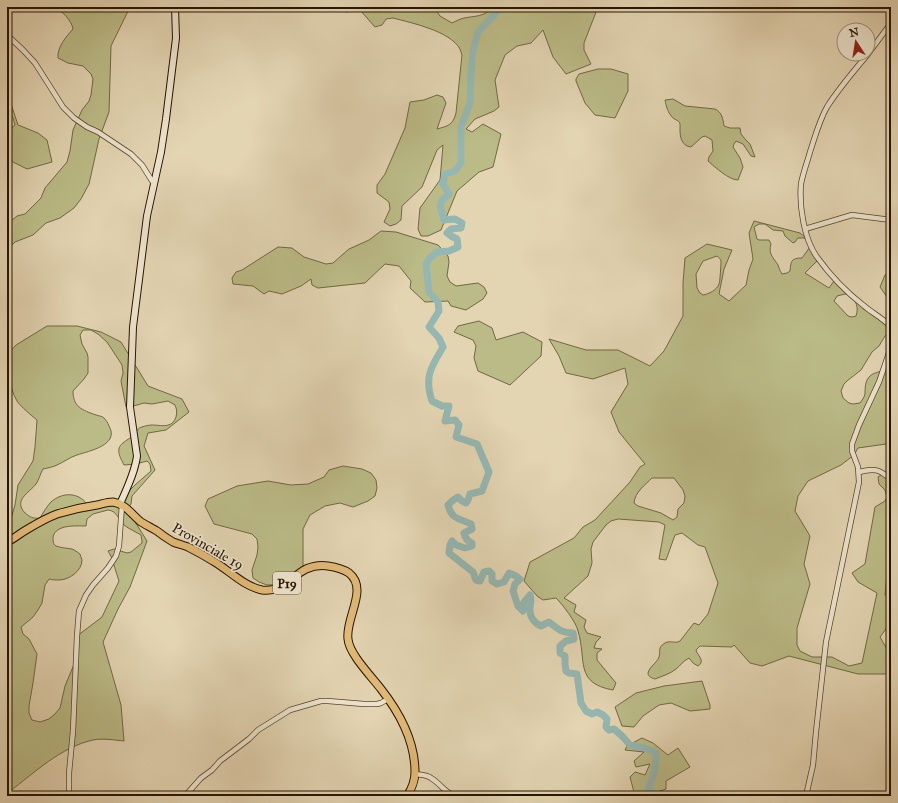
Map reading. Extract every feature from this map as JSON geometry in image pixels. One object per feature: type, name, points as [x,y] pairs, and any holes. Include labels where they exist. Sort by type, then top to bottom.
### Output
[{"type":"main road","points":[[7,542],[57,514],[111,502],[121,505]]},
{"type":"main road","name":"Provinciale 19","points":[[121,505],[140,521],[174,542],[213,561],[254,588],[268,590],[278,588],[314,566],[333,567],[349,573],[353,577],[356,583],[357,595],[348,629],[348,640],[361,664],[388,698],[405,728],[414,756],[416,774],[407,796]]},
{"type":"street","points":[[69,796],[69,773],[73,731],[79,611],[86,595],[113,562],[116,556],[119,546],[121,505],[137,456],[130,407],[133,327],[147,216],[162,146],[170,86],[176,38],[175,7]]},
{"type":"street","points":[[876,43],[891,22]]},
{"type":"street","points":[[7,35],[35,63],[63,107],[87,127],[98,132],[131,154],[142,165],[154,184]]},
{"type":"street","points":[[862,62],[835,95],[827,108],[816,134],[806,166],[801,184],[801,198],[805,229],[808,242],[812,250],[843,288],[864,306],[889,323],[891,327]]},
{"type":"street","points":[[805,229],[852,215],[891,220]]},
{"type":"street","points":[[806,796],[813,765],[826,642],[858,482],[859,472],[852,451],[852,444],[879,382],[891,347]]},
{"type":"street","points":[[859,472],[870,469],[878,470],[891,480]]},
{"type":"street","points":[[185,796],[195,784],[212,770],[220,761],[249,739],[258,730],[290,710],[320,701],[381,704],[388,698]]},
{"type":"street","points":[[416,774],[433,779],[445,791],[455,796]]},
{"type":"green space","points":[[55,7],[130,7],[111,46],[109,112],[99,139],[89,184],[74,208],[60,218],[46,223],[33,235],[7,247],[7,224],[17,216],[25,214],[41,198],[45,188],[67,162],[73,130],[91,95],[93,79],[91,74],[83,66],[68,63],[58,58],[60,46],[73,29],[66,16]]},
{"type":"green space","points":[[344,7],[434,7],[440,16],[452,23],[460,19],[486,13],[491,7],[598,7],[584,43],[584,50],[591,64],[566,74],[553,57],[543,30],[531,43],[517,46],[505,55],[495,80],[499,107],[494,111],[475,119],[466,129],[472,132],[483,124],[501,134],[493,167],[479,172],[457,191],[441,230],[428,236],[421,236],[418,229],[420,208],[440,180],[443,145],[437,150],[422,187],[402,206],[401,220],[396,224],[390,226],[384,222],[390,209],[389,202],[377,193],[377,185],[385,174],[405,128],[410,102],[424,100],[437,95],[443,97],[446,103],[437,129],[452,123],[456,113],[462,55],[461,50],[448,37],[430,29],[393,18],[386,19],[382,25],[375,27],[360,10],[346,12]]},
{"type":"green space","points":[[598,69],[611,69],[628,74],[628,91],[615,118],[595,115],[585,103],[576,81],[579,74]]},
{"type":"green space","points":[[7,97],[9,98],[18,125],[38,133],[47,140],[52,162],[27,169],[7,159],[7,132],[15,125],[7,106]]},
{"type":"green space","points":[[673,99],[685,106],[715,109],[721,114],[724,126],[730,128],[740,128],[741,134],[750,144],[755,157],[751,156],[743,144],[736,141],[733,147],[740,158],[743,167],[738,180],[726,176],[708,161],[713,151],[712,140],[705,136],[691,147],[685,145],[680,136],[680,124],[671,116],[666,105],[665,100]]},
{"type":"green space","points":[[754,221],[800,233],[812,243],[817,261],[805,273],[829,288],[834,281],[887,324],[891,330],[891,335],[885,336],[879,346],[872,352],[861,370],[844,384],[841,391],[843,398],[849,403],[860,403],[865,395],[868,378],[888,367],[891,358],[891,445],[886,444],[858,448],[854,455],[841,465],[808,481],[798,496],[795,511],[810,536],[804,564],[810,584],[797,628],[797,645],[800,651],[812,657],[832,657],[849,666],[862,663],[877,593],[858,582],[852,573],[865,564],[875,507],[885,501],[887,497],[885,490],[879,484],[878,477],[889,469],[891,470],[891,534],[889,536],[885,595],[891,597],[891,622],[880,637],[891,656],[891,674],[858,674],[789,656],[762,666],[750,663],[734,645],[732,647],[700,646],[696,650],[701,660],[698,666],[689,658],[669,674],[655,679],[650,677],[648,673],[660,655],[661,646],[667,642],[680,641],[694,623],[699,625],[708,614],[718,583],[705,547],[698,545],[682,533],[675,535],[666,560],[659,559],[665,525],[659,522],[618,519],[611,521],[606,525],[593,542],[591,549],[592,563],[588,576],[564,598],[576,605],[574,612],[586,620],[584,627],[587,633],[601,637],[596,642],[594,648],[602,649],[597,653],[597,660],[616,683],[613,690],[601,687],[592,682],[587,676],[584,669],[578,631],[569,614],[556,598],[543,600],[537,596],[524,581],[530,562],[574,538],[583,527],[595,520],[630,482],[640,467],[645,464],[619,432],[611,412],[628,384],[625,368],[593,379],[566,373],[559,356],[549,339],[586,350],[618,350],[650,366],[664,351],[683,316],[685,258],[707,244],[732,250],[724,269],[719,294],[729,301],[746,285],[753,259],[749,233]],"holes":[[[759,224],[765,224],[773,230],[783,231],[785,236],[793,243],[798,238],[804,238],[809,241],[810,247],[802,258],[794,259],[792,261],[790,271],[782,274],[771,253],[771,244],[769,240],[757,239],[754,227]],[[717,256],[721,261],[720,280],[718,286],[708,294],[703,295],[697,288],[696,274],[703,261]],[[845,294],[851,295],[856,305],[856,316],[848,316],[834,301],[837,296]],[[652,478],[674,478],[683,490],[685,496],[684,503],[678,509],[677,517],[673,520],[661,513],[638,506],[634,503],[636,495]]]},
{"type":"green space","points":[[381,231],[396,232],[438,245],[448,256],[449,262],[447,276],[450,282],[456,286],[478,283],[484,287],[487,293],[483,299],[466,310],[451,306],[448,301],[425,302],[410,288],[411,281],[399,266],[385,264],[365,283],[318,288],[312,285],[311,279],[301,286],[282,294],[269,291],[264,294],[253,286],[233,284],[232,278],[236,272],[242,270],[278,247],[292,248],[304,257],[326,264],[333,263],[349,249],[369,240]]},
{"type":"green space","points":[[888,272],[891,272],[891,294],[887,297],[880,287],[885,275]]},
{"type":"green space","points":[[479,321],[492,328],[496,340],[523,332],[542,342],[541,356],[510,385],[478,371],[474,358],[476,346],[473,340],[454,332],[458,326]]},
{"type":"green space","points":[[47,326],[77,326],[101,332],[121,342],[148,386],[182,399],[189,412],[166,430],[148,433],[144,446],[155,470],[132,496],[131,504],[127,509],[147,541],[130,587],[103,642],[121,705],[124,741],[96,739],[70,748],[38,769],[9,792],[10,796],[7,796],[7,532],[15,505],[18,485],[33,461],[37,420],[17,401],[10,384],[7,355],[16,345]],"holes":[[[83,330],[91,330],[107,342],[122,365],[123,373],[121,381],[126,407],[144,403],[152,404],[168,401],[175,405],[177,411],[176,417],[169,425],[151,425],[138,429],[134,435],[121,445],[119,448],[119,453],[124,465],[147,461],[150,464],[151,471],[122,498],[101,505],[87,504],[75,495],[60,496],[51,502],[40,518],[33,518],[25,513],[22,508],[21,500],[36,484],[43,469],[60,464],[74,456],[102,446],[110,438],[111,433],[105,419],[79,407],[73,396],[73,391],[88,373],[88,357],[80,335]],[[108,510],[113,512],[124,525],[141,535],[142,543],[131,552],[127,553],[114,549],[108,551],[112,558],[119,581],[102,617],[77,636],[75,662],[65,686],[60,708],[49,719],[40,722],[32,720],[29,713],[29,706],[37,654],[29,639],[23,634],[21,627],[33,617],[38,610],[42,603],[45,585],[49,579],[63,580],[71,577],[80,568],[82,560],[80,554],[74,550],[56,546],[53,541],[53,537],[55,533],[62,528],[86,526],[87,519],[93,514]]]},
{"type":"green space","points":[[343,466],[362,469],[371,473],[376,480],[377,488],[375,496],[368,501],[353,507],[340,503],[325,506],[310,515],[303,529],[303,567],[294,578],[286,584],[267,585],[253,578],[252,570],[258,547],[257,539],[252,534],[214,524],[205,506],[208,499],[237,486],[268,481],[291,485],[308,484],[324,477],[329,470]]},
{"type":"green space","points":[[702,681],[710,709],[690,711],[671,703],[659,705],[643,716],[634,727],[622,726],[615,707],[636,693],[664,686]]},
{"type":"green space","points":[[642,738],[653,743],[668,755],[678,748],[690,767],[666,781],[666,789],[657,792],[657,796],[635,796],[630,777],[635,772],[645,775],[650,764],[636,767],[634,761],[644,752],[625,750],[627,746]]},
{"type":"waterway","points":[[497,7],[495,14],[478,32],[473,51],[470,103],[461,127],[461,163],[455,171],[445,174],[443,184],[449,194],[443,199],[440,205],[444,220],[455,219],[462,223],[461,228],[451,229],[447,233],[457,239],[458,247],[449,251],[437,252],[426,264],[429,292],[438,302],[439,311],[429,327],[439,338],[443,347],[430,372],[429,385],[432,401],[442,406],[449,406],[445,421],[455,420],[459,425],[456,437],[477,444],[489,472],[482,491],[470,494],[466,503],[458,497],[448,505],[454,516],[471,524],[472,529],[464,533],[466,539],[472,543],[472,546],[465,548],[456,545],[452,541],[449,553],[473,572],[476,580],[480,581],[484,572],[489,571],[492,574],[492,581],[497,584],[504,582],[509,573],[516,576],[520,579],[515,584],[513,591],[518,606],[523,611],[524,602],[530,595],[530,614],[536,623],[541,626],[549,622],[557,629],[573,633],[574,639],[566,641],[560,646],[560,653],[565,656],[566,671],[577,674],[581,703],[586,711],[592,714],[597,712],[603,715],[607,719],[606,727],[609,730],[614,729],[630,745],[645,748],[656,753],[656,763],[648,789],[654,796]]}]
